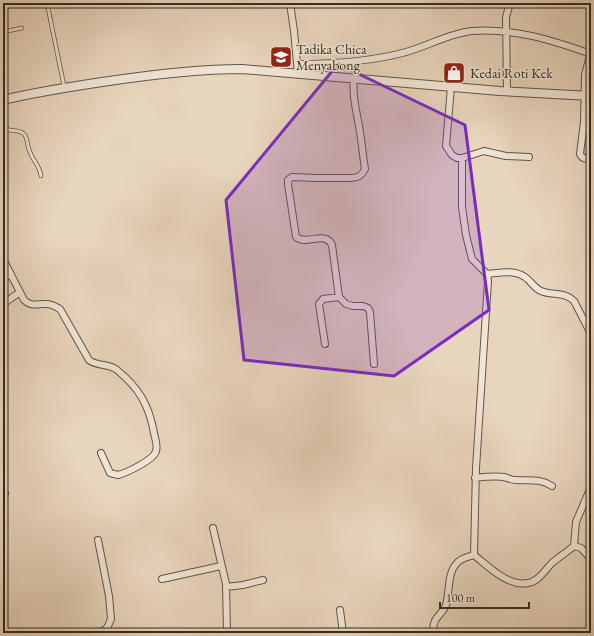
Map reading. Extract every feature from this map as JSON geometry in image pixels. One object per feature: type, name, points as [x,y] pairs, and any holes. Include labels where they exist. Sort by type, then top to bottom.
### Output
[{"type":"street","points":[[290,3],[298,74]]},
{"type":"street","points":[[507,91],[506,18],[510,3]]},
{"type":"street","points":[[297,64],[370,60],[406,52],[461,33],[472,31],[528,34],[591,53],[585,74],[588,96],[580,154],[586,159],[591,159]]},
{"type":"street","points":[[3,99],[150,75],[242,69],[451,87],[588,96]]},
{"type":"street","points":[[354,78],[353,98],[361,137],[365,169],[364,173],[356,178],[292,177],[288,180],[288,184],[296,237],[302,240],[325,238],[329,240],[331,243],[339,297],[346,304],[363,306],[368,308],[370,312],[374,364]]},
{"type":"street","points":[[451,87],[446,146],[452,155],[457,158],[462,158],[484,151],[506,156],[529,157]]},
{"type":"street","points":[[462,158],[462,207],[466,235],[472,259],[487,274],[488,281],[475,478],[474,555]]},
{"type":"street","points":[[3,259],[28,304],[32,306],[47,304],[60,309],[89,360],[117,370],[138,391],[144,402],[152,421],[157,446],[154,455],[145,462],[118,475],[110,473],[101,453]]},
{"type":"street","points":[[487,274],[510,272],[521,275],[525,277],[535,288],[541,291],[560,294],[571,298],[591,334]]},
{"type":"street","points":[[3,279],[11,274]]},
{"type":"street","points":[[3,304],[20,292]]},
{"type":"street","points":[[325,344],[319,304],[324,299],[339,297]]},
{"type":"street","points":[[475,478],[504,477],[516,480],[534,480],[546,482],[552,486]]},
{"type":"street","points":[[474,555],[507,579],[514,582],[529,583],[540,576],[552,563],[574,546],[576,522],[591,488]]},
{"type":"street","points":[[213,528],[226,587],[227,633]]},
{"type":"street","points":[[98,540],[109,596],[111,619],[108,626],[98,633]]},
{"type":"street","points":[[574,546],[581,548],[591,559]]},
{"type":"street","points":[[433,633],[435,618],[445,607],[454,568],[461,559],[474,555]]},
{"type":"street","points":[[162,579],[221,566]]},
{"type":"street","points":[[226,587],[243,586],[263,580]]},
{"type":"street","points":[[340,610],[343,633]]},
{"type":"lane","points":[[47,3],[65,88]]},
{"type":"lane","points":[[3,32],[22,28]]},
{"type":"lane","points":[[3,125],[9,130],[24,133],[27,138],[30,152],[38,166],[41,176]]},
{"type":"highlighted area","points":[[338,64],[465,125],[489,310],[394,376],[244,360],[226,200]]},
{"type":"place","name":"Tadika Chica Menyabong","points":[[281,57]]},
{"type":"place","name":"Kedai Roti Kek","points":[[454,73]]}]
